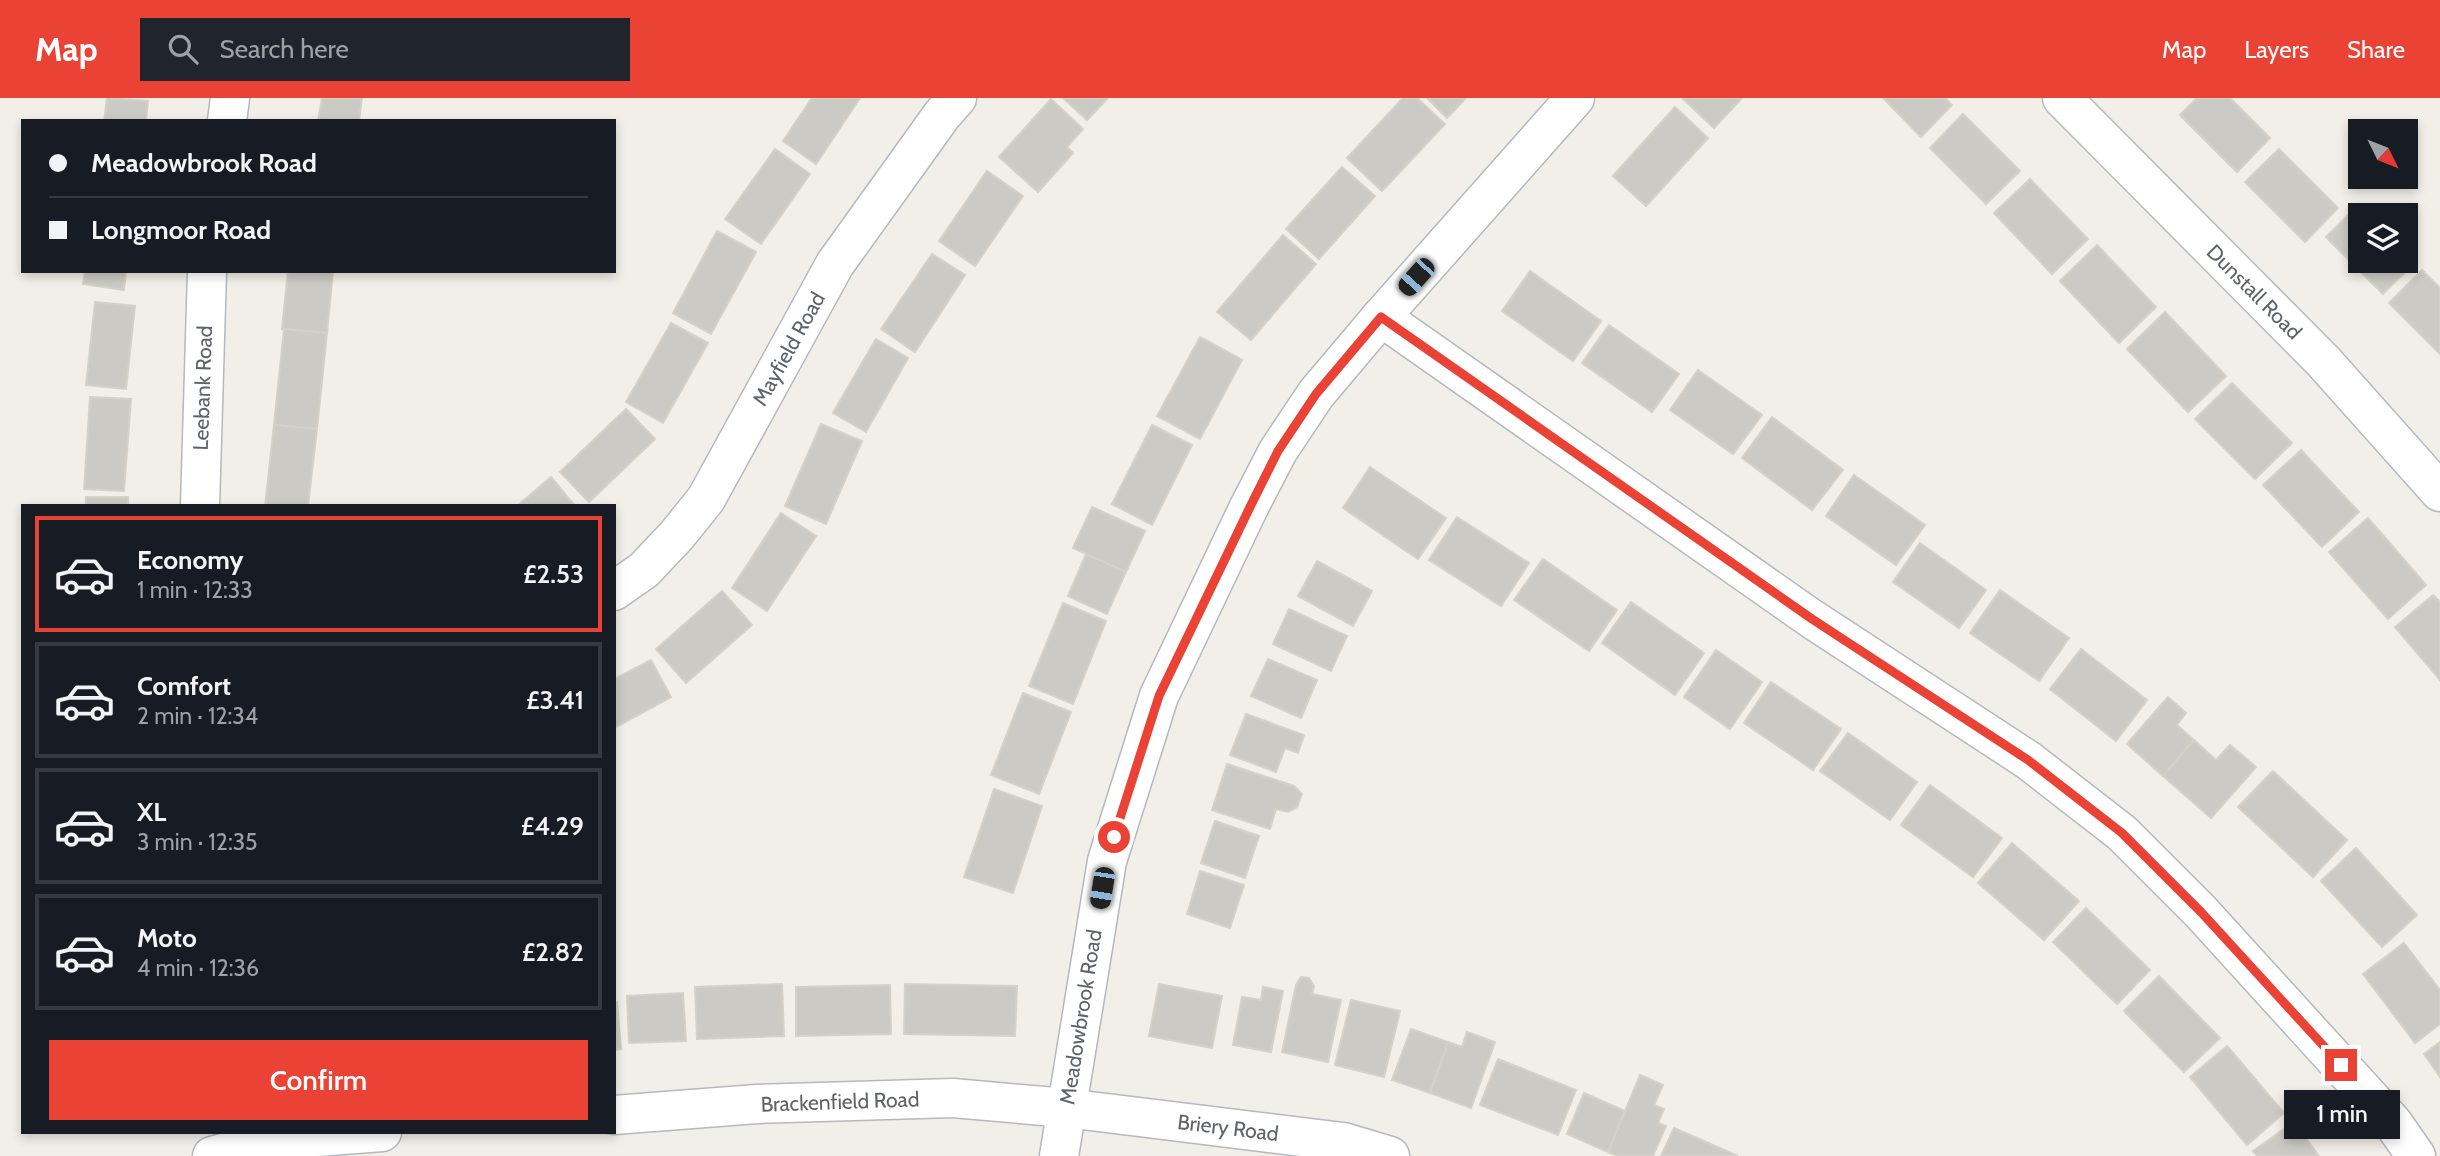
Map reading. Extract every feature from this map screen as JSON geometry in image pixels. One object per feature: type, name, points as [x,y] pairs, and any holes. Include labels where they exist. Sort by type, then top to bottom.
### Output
[{"type":"street","points":[[227,119],[230,98]]},
{"type":"street","name":"Mayfield Road","points":[[616,590],[644,570],[706,499],[835,264],[957,98]]},
{"type":"street","name":"Meadowbrook Road","points":[[1059,1156],[1107,861],[1159,696],[1278,451],[1316,394],[1575,98]]},
{"type":"street","name":"Dunstall Road","points":[[2062,98],[2323,362],[2440,492]]},
{"type":"street","name":"Leebank Road","points":[[200,504],[207,273]]},
{"type":"street","points":[[1381,317],[1812,619],[2028,760],[2122,833],[2201,912],[2393,1123],[2416,1156]]},
{"type":"street","name":"Brackenfield Road","points":[[616,1115],[757,1104],[953,1098],[1066,1108]]},
{"type":"street","name":"Briery Road","points":[[1066,1108],[1343,1142],[1390,1156]]},
{"type":"street","points":[[212,1156],[265,1137],[335,1134]]},
{"type":"building","points":[[107,98],[148,101],[146,119],[104,119]]},
{"type":"building","points":[[322,98],[362,98],[359,119],[318,119]]},
{"type":"building","points":[[812,98],[860,98],[816,164],[783,141]]},
{"type":"building","points":[[1063,98],[1108,98],[1087,120]]},
{"type":"building","points":[[1403,98],[1417,98],[1445,124],[1382,191],[1347,158]]},
{"type":"building","points":[[1427,98],[1466,98],[1447,118]]},
{"type":"building","points":[[1684,98],[1742,98],[1714,128]]},
{"type":"building","points":[[1883,98],[1945,98],[1952,105],[1921,137]]},
{"type":"building","points":[[2197,98],[2230,98],[2270,138],[2237,172],[2180,115]]},
{"type":"building","points":[[1051,99],[1083,129],[1067,147],[1073,153],[1038,192],[999,157]]},
{"type":"building","points":[[1675,107],[1708,138],[1646,206],[1613,176]]},
{"type":"building","points":[[1963,114],[2020,171],[1986,204],[1930,148]]},
{"type":"building","points":[[775,149],[810,174],[761,244],[725,219]]},
{"type":"building","points":[[2279,149],[2338,208],[2305,242],[2245,182]]},
{"type":"building","points":[[1342,167],[1375,196],[1319,259],[1286,229]]},
{"type":"building","points":[[987,171],[1023,196],[975,266],[939,241]]},
{"type":"building","points":[[2030,179],[2088,239],[2052,274],[1994,213]]},
{"type":"building","points":[[2348,215],[2348,259],[2326,237]]},
{"type":"building","points":[[717,231],[756,252],[711,334],[673,313]]},
{"type":"building","points":[[1283,235],[1316,264],[1251,340],[1217,312]]},
{"type":"building","points":[[2097,245],[2156,307],[2119,343],[2060,281]]},
{"type":"building","points":[[932,254],[965,275],[915,352],[881,329]]},
{"type":"building","points":[[2422,270],[2440,288],[2440,354],[2389,303]]},
{"type":"building","points":[[1530,271],[1601,321],[1573,361],[1502,311]]},
{"type":"building","points":[[85,273],[126,273],[124,290],[83,284]]},
{"type":"building","points":[[288,273],[333,273],[327,333],[282,329]]},
{"type":"building","points":[[2362,273],[2404,273],[2383,294]]},
{"type":"building","points":[[95,302],[135,306],[126,389],[86,385]]},
{"type":"building","points":[[2165,312],[2226,376],[2188,412],[2127,349]]},
{"type":"building","points":[[671,323],[708,343],[663,423],[626,402]]},
{"type":"building","points":[[1609,325],[1679,374],[1652,412],[1582,363]]},
{"type":"building","points":[[284,329],[327,333],[317,429],[274,425]]},
{"type":"building","points":[[1200,337],[1242,360],[1200,439],[1157,416]]},
{"type":"building","points":[[876,339],[908,358],[866,432],[833,413]]},
{"type":"building","points":[[1698,370],[1762,415],[1733,454],[1670,410]]},
{"type":"building","points":[[2232,383],[2292,443],[2255,479],[2195,419]]},
{"type":"building","points":[[90,397],[131,399],[124,491],[84,489]]},
{"type":"building","points":[[626,409],[655,439],[589,502],[560,472]]},
{"type":"building","points":[[1772,417],[1843,470],[1812,510],[1742,458]]},
{"type":"building","points":[[821,424],[862,441],[826,524],[785,506]]},
{"type":"building","points":[[274,425],[317,429],[308,504],[265,504]]},
{"type":"building","points":[[1152,425],[1192,445],[1152,525],[1112,504]]},
{"type":"building","points":[[2301,450],[2359,512],[2322,547],[2263,485]]},
{"type":"building","points":[[1370,467],[1446,518],[1418,559],[1343,508]]},
{"type":"building","points":[[1854,475],[1925,525],[1896,565],[1826,516]]},
{"type":"building","points":[[551,477],[573,504],[519,504]]},
{"type":"building","points":[[86,497],[128,497],[128,504],[86,504]]},
{"type":"building","points":[[1092,507],[1145,531],[1126,572],[1073,548]]},
{"type":"building","points":[[781,513],[816,536],[767,611],[732,588]]},
{"type":"building","points":[[1457,517],[1529,563],[1501,606],[1429,560]]},
{"type":"building","points":[[2368,518],[2426,585],[2388,619],[2329,552]]},
{"type":"building","points":[[1920,543],[1986,590],[1959,628],[1893,582]]},
{"type":"building","points":[[1086,554],[1126,572],[1107,614],[1068,596]]},
{"type":"building","points":[[1543,559],[1617,610],[1589,651],[1514,600]]},
{"type":"building","points":[[1317,561],[1372,591],[1353,626],[1298,596]]},
{"type":"building","points":[[2000,590],[2069,638],[2039,681],[1970,633]]},
{"type":"building","points":[[722,591],[752,625],[686,683],[656,649]]},
{"type":"building","points":[[2433,595],[2440,602],[2440,680],[2395,627]]},
{"type":"building","points":[[1631,602],[1704,653],[1675,695],[1602,643]]},
{"type":"building","points":[[1063,603],[1106,621],[1073,704],[1029,686]]},
{"type":"building","points":[[1289,609],[1347,636],[1331,671],[1273,644]]},
{"type":"building","points":[[2081,649],[2147,700],[2116,741],[2050,689]]},
{"type":"building","points":[[1716,650],[1762,682],[1730,729],[1684,697]]},
{"type":"building","points":[[1268,659],[1317,680],[1301,718],[1251,696]]},
{"type":"building","points":[[651,660],[671,697],[616,727],[616,678]]},
{"type":"building","points":[[1771,682],[1841,729],[1813,770],[1744,723]]},
{"type":"building","points":[[1023,693],[1071,712],[1039,794],[991,775]]},
{"type":"building","points":[[2168,697],[2186,713],[2177,725],[2194,740],[2163,776],[2127,744]]},
{"type":"building","points":[[1246,714],[1304,735],[1298,753],[1285,748],[1276,772],[1230,755]]},
{"type":"building","points":[[1848,733],[1917,782],[1890,820],[1820,771]]},
{"type":"building","points":[[2194,740],[2216,760],[2230,745],[2256,767],[2211,818],[2163,776]]},
{"type":"building","points":[[1227,764],[1294,786],[1302,794],[1297,807],[1288,812],[1276,809],[1270,829],[1212,810]]},
{"type":"building","points":[[2273,771],[2347,840],[2313,877],[2238,807]]},
{"type":"building","points":[[1930,785],[2002,838],[1973,877],[1901,825]]},
{"type":"building","points":[[994,789],[1042,806],[1013,893],[964,877]]},
{"type":"building","points":[[1215,821],[1259,836],[1245,878],[1201,863]]},
{"type":"building","points":[[2012,843],[2079,901],[2044,940],[1978,883]]},
{"type":"building","points":[[2356,848],[2417,915],[2382,947],[2321,881]]},
{"type":"building","points":[[1200,871],[1244,885],[1230,928],[1187,914]]},
{"type":"building","points":[[2086,908],[2150,970],[2117,1004],[2053,942]]},
{"type":"building","points":[[2404,943],[2440,990],[2440,1024],[2415,1043],[2363,974]]},
{"type":"building","points":[[2159,976],[2220,1038],[2184,1072],[2124,1011]]},
{"type":"building","points":[[1301,977],[1309,978],[1314,986],[1312,994],[1341,1000],[1328,1062],[1282,1052],[1296,985]]},
{"type":"building","points":[[782,984],[784,1036],[697,1039],[695,987]]},
{"type":"building","points":[[905,984],[1017,986],[1015,1036],[904,1034]]},
{"type":"building","points":[[1159,984],[1222,996],[1212,1048],[1149,1036]]},
{"type":"building","points":[[890,985],[891,1034],[796,1036],[796,987]]},
{"type":"building","points":[[1263,987],[1283,991],[1271,1052],[1233,1045],[1242,997],[1261,1000]]},
{"type":"building","points":[[683,993],[686,1041],[629,1043],[627,996]]},
{"type":"building","points":[[1351,1000],[1400,1011],[1384,1077],[1335,1065]]},
{"type":"building","points":[[616,1002],[621,1049],[616,1050]]},
{"type":"building","points":[[1411,1029],[1448,1042],[1430,1093],[1392,1080]]},
{"type":"building","points":[[1467,1032],[1495,1042],[1471,1108],[1430,1093],[1448,1042],[1462,1047]]},
{"type":"building","points":[[2440,1042],[2440,1077],[2424,1054]]},
{"type":"building","points":[[2227,1046],[2284,1113],[2247,1145],[2190,1077]]},
{"type":"building","points":[[1498,1059],[1576,1090],[1558,1135],[1480,1105]]},
{"type":"building","points":[[1640,1075],[1663,1085],[1654,1105],[1664,1109],[1658,1123],[1666,1126],[1653,1156],[1618,1156],[1608,1152]]},
{"type":"building","points":[[1584,1093],[1625,1111],[1608,1152],[1567,1134]]},
{"type":"building","points":[[2294,1122],[2319,1156],[2257,1156],[2253,1151]]},
{"type":"building","points":[[1674,1128],[1738,1156],[1661,1156]]},
{"type":"route","points":[[1114,837],[1159,696],[1278,451],[1316,394],[1381,317],[1812,619],[2028,760],[2122,833],[2201,912],[2341,1065]]}]
